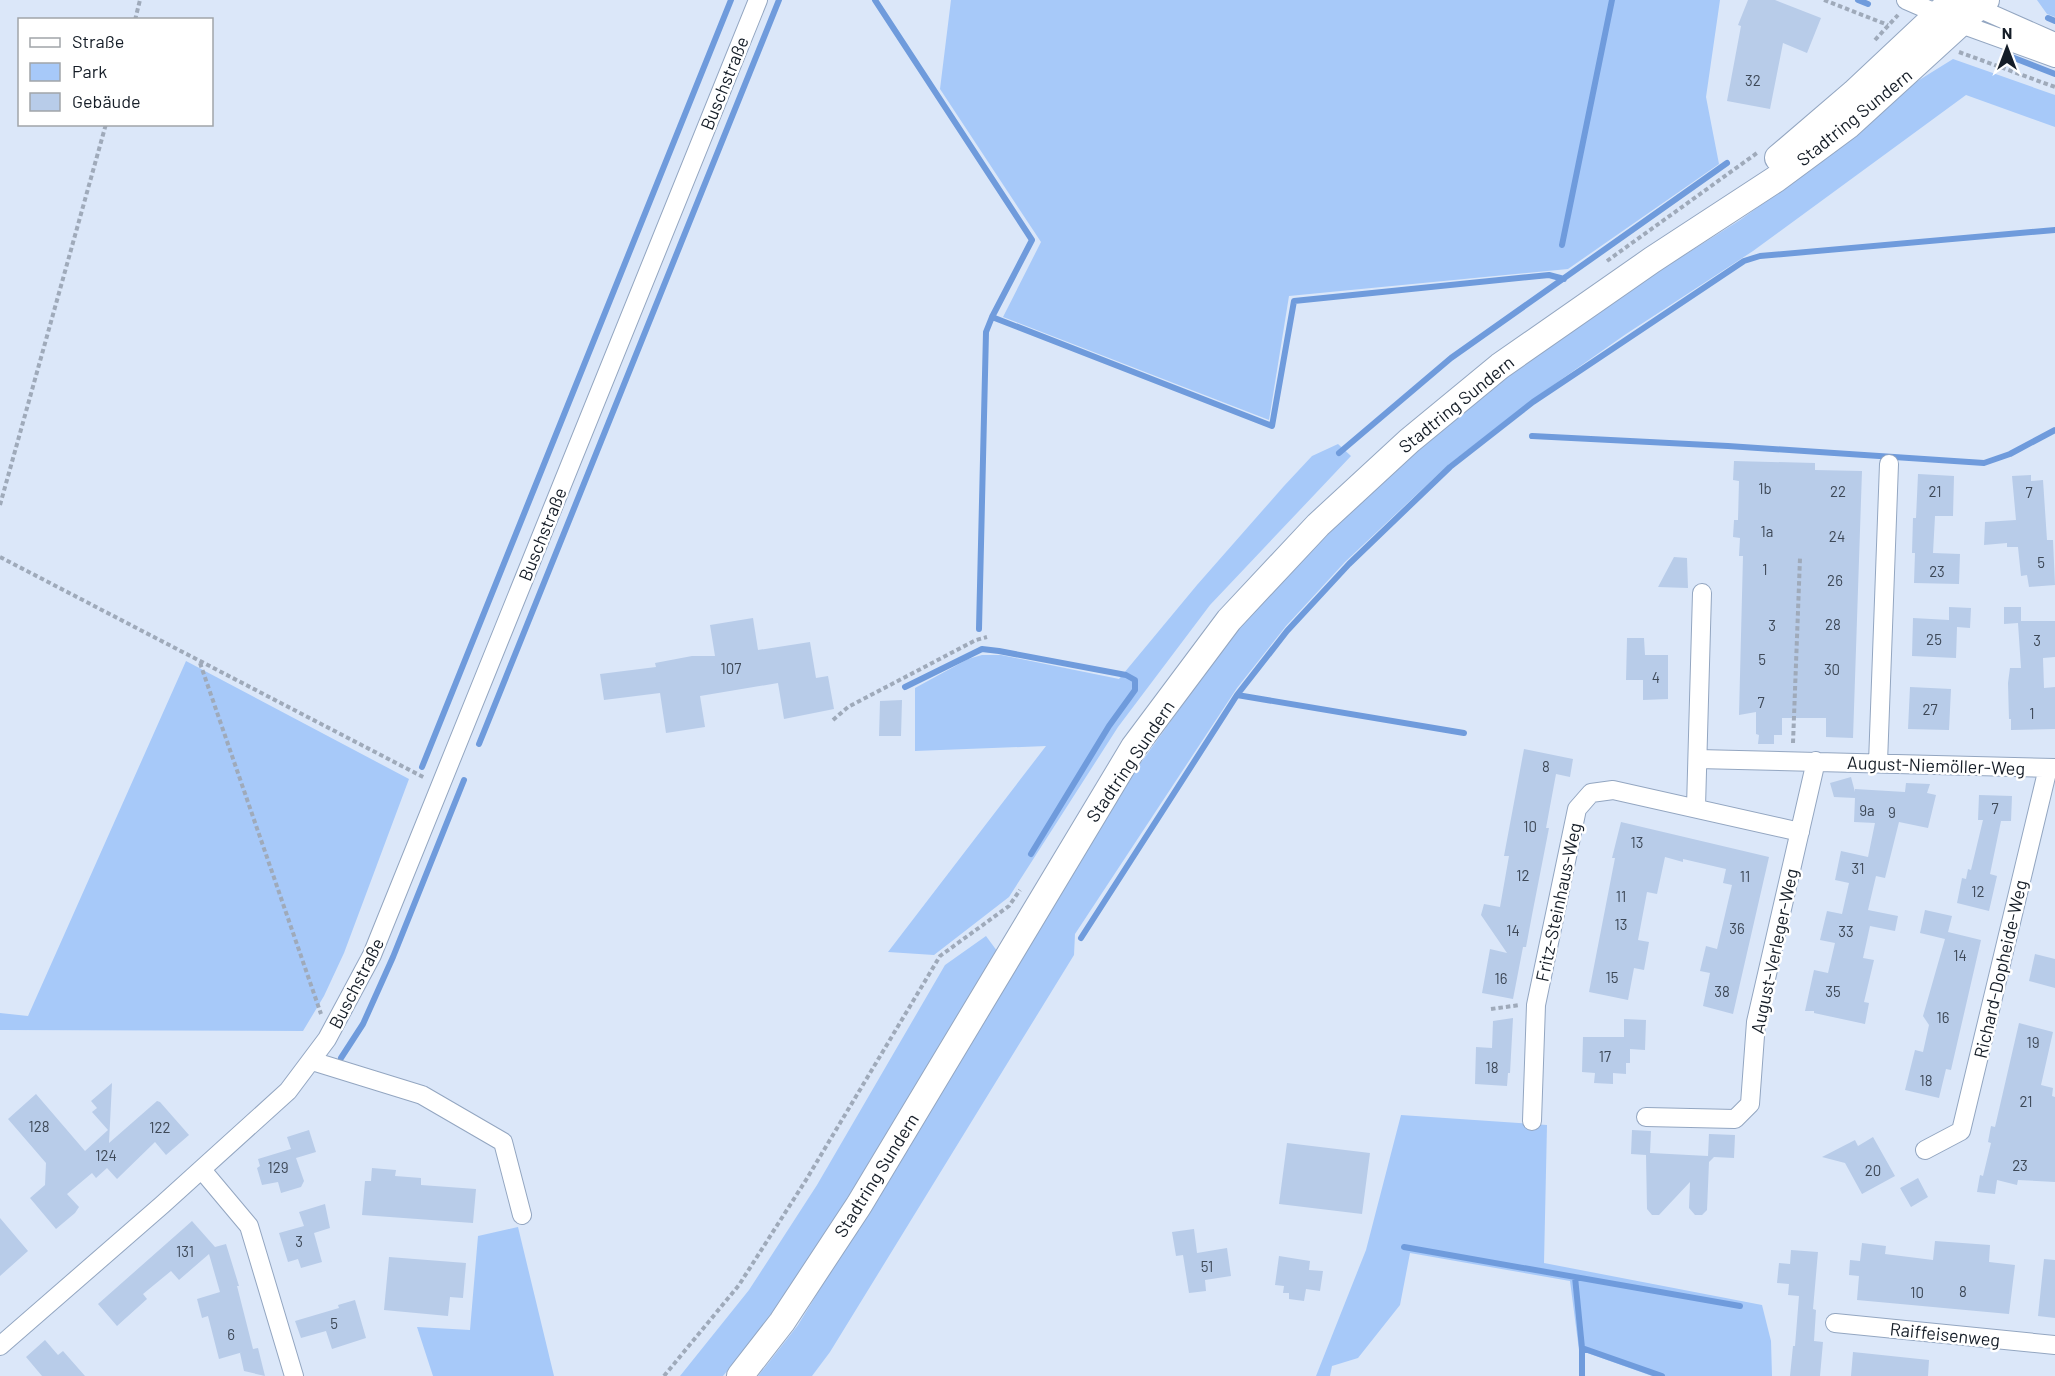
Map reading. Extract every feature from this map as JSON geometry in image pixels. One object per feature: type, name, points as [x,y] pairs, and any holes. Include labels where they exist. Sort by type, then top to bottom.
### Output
[{"type":"main road","name":"Stadtring Sundern","points":[[740,1376],[782,1322],[859,1205],[1134,747],[1229,620],[1318,525],[1409,441],[1500,366],[1652,260],[1845,101],[1963,8]]},
{"type":"street","name":"Buschstraße","points":[[0,1346],[202,1170],[288,1091],[327,1039],[372,955],[432,782],[758,0]]},
{"type":"street","points":[[1901,8],[1963,8],[2055,42]]},
{"type":"street","points":[[1963,8],[2055,58]]},
{"type":"street","points":[[1878,763],[1889,464]]},
{"type":"street","points":[[1702,593],[1696,807],[1800,832],[1816,761]]},
{"type":"street","name":"August-Niemöller-Weg","points":[[1698,759],[2051,768]]},
{"type":"street","name":"Richard-Dopheide-Weg","points":[[1925,1150],[1961,1131],[2051,768]]},
{"type":"street","name":"Fritz-Steinhaus-Weg","points":[[1532,1121],[1536,1005],[1577,809],[1591,793],[1613,790],[1696,807]]},
{"type":"street","name":"August-Verleger-Weg","points":[[1646,1117],[1735,1119],[1750,1104],[1756,1022],[1800,832]]},
{"type":"street","points":[[312,1061],[422,1095],[503,1142],[522,1215]]},
{"type":"street","points":[[202,1170],[249,1226],[294,1376]]},
{"type":"street","name":"Raiffeisenweg","points":[[1835,1323],[2055,1344]]},
{"type":"path","points":[[136,18],[140,0]]},
{"type":"path","points":[[1824,0],[1887,25]]},
{"type":"path","points":[[1870,46],[1901,8]]},
{"type":"path","points":[[1951,49],[2055,87]]},
{"type":"path","points":[[0,506],[105,126]]},
{"type":"path","points":[[1599,267],[1759,151]]},
{"type":"path","points":[[0,557],[432,782]]},
{"type":"path","points":[[1793,760],[1800,558]]},
{"type":"path","points":[[833,720],[848,706],[976,640],[987,637]]},
{"type":"path","points":[[200,663],[321,1014]]},
{"type":"path","points":[[420,788],[432,782]]},
{"type":"path","points":[[664,1376],[739,1285],[806,1180],[940,956],[1009,906],[1022,886]]},
{"type":"path","points":[[1491,1009],[1536,1005]]},
{"type":"path","points":[[315,1022],[326,1007]]},
{"type":"green space","points":[[951,0],[1720,0],[1706,97],[1719,164],[1568,269],[1289,296],[1269,420],[1003,317],[1041,242],[940,89]]},
{"type":"green space","points":[[2037,0],[2055,0],[2055,17],[2047,14]]},
{"type":"green space","points":[[1953,59],[2055,95],[2055,127],[1966,95],[1753,251],[1626,334],[1532,400],[1448,465],[1345,562],[1286,626],[1237,688],[1075,934],[1074,955],[830,1352],[812,1376],[758,1376],[798,1325],[1137,768],[1233,635],[1325,533],[1412,452],[1506,377],[1656,273],[1740,220],[1820,163],[1916,82]]},
{"type":"green space","points":[[1338,444],[1351,456],[1210,605],[1118,727],[1009,897],[934,955],[888,952],[1046,746],[915,751],[915,688],[968,659],[982,655],[1001,655],[1119,679],[1284,486],[1312,456]]},
{"type":"green space","points":[[186,661],[409,779],[344,953],[324,996],[303,1031],[0,1030],[0,1013],[28,1016]]},
{"type":"green space","points":[[986,936],[997,951],[888,1140],[776,1312],[723,1376],[680,1376],[749,1290],[817,1185],[945,965]]},
{"type":"green space","points":[[1401,1115],[1547,1125],[1544,1263],[1762,1305],[1771,1341],[1772,1376],[1652,1376],[1579,1350],[1570,1281],[1410,1253],[1400,1305],[1358,1358],[1332,1366],[1330,1376],[1316,1376],[1366,1250]]},
{"type":"green space","points":[[518,1227],[554,1376],[433,1376],[417,1327],[470,1330],[478,1236]]},
{"type":"building","points":[[1748,0],[1775,0],[1821,18],[1807,53],[1783,43],[1770,109],[1727,101],[1741,26],[1738,25]]},
{"type":"building","points":[[1734,461],[1815,463],[1815,470],[1862,471],[1853,738],[1826,737],[1826,718],[1782,718],[1782,735],[1774,735],[1774,744],[1758,744],[1756,712],[1739,715],[1743,556],[1739,556],[1740,538],[1733,537],[1734,520],[1738,520],[1739,481],[1733,480]]},
{"type":"building","points":[[1918,474],[1954,476],[1953,516],[1935,516],[1933,553],[1960,554],[1959,584],[1914,583],[1913,518],[1916,518]]},
{"type":"building","points":[[2031,475],[2031,481],[2043,480],[2047,540],[2053,540],[2055,585],[2029,587],[2027,575],[2021,576],[2018,547],[2007,547],[2007,543],[1984,545],[1985,522],[2016,520],[2012,476]]},
{"type":"building","points":[[1674,557],[1687,558],[1688,588],[1658,587]]},
{"type":"building","points":[[1949,607],[1971,608],[1970,628],[1957,627],[1956,658],[1912,656],[1913,618],[1949,620]]},
{"type":"building","points":[[2004,607],[2021,607],[2021,621],[2055,621],[2055,657],[2043,658],[2044,688],[2055,687],[2055,729],[2011,730],[2008,683],[2010,668],[2021,668],[2018,623],[2004,624]]},
{"type":"building","points":[[753,618],[758,650],[810,642],[816,678],[828,676],[834,709],[784,719],[778,683],[700,696],[705,727],[666,733],[660,693],[604,700],[600,674],[656,667],[655,663],[692,656],[715,656],[710,625]]},
{"type":"building","points":[[1627,638],[1644,638],[1645,655],[1668,655],[1668,699],[1643,700],[1643,680],[1626,680]]},
{"type":"building","points":[[1910,687],[1951,689],[1949,730],[1908,729]]},
{"type":"building","points":[[902,700],[901,736],[879,736],[880,701]]},
{"type":"building","points":[[1524,749],[1573,759],[1570,777],[1556,774],[1546,828],[1549,828],[1526,947],[1523,947],[1513,999],[1482,993],[1490,949],[1507,953],[1481,915],[1484,904],[1500,907],[1509,856],[1504,856]]},
{"type":"building","points":[[1851,777],[1855,792],[1855,789],[1905,792],[1906,783],[1930,784],[1927,793],[1936,795],[1928,828],[1899,822],[1885,878],[1876,876],[1868,910],[1898,916],[1895,931],[1870,926],[1863,958],[1874,960],[1864,1002],[1869,1003],[1865,1024],[1814,1013],[1814,1011],[1805,1011],[1814,970],[1828,973],[1835,943],[1820,940],[1827,911],[1842,914],[1849,883],[1835,880],[1841,851],[1868,857],[1875,823],[1854,822],[1855,798],[1834,797],[1830,783]]},
{"type":"building","points":[[1979,795],[2012,796],[2011,821],[2001,821],[1990,874],[1997,876],[1989,911],[1957,903],[1962,878],[1966,879],[1968,869],[1971,870],[1983,820],[1978,820]]},
{"type":"building","points":[[1621,822],[1769,857],[1733,1014],[1703,1006],[1710,973],[1700,971],[1706,946],[1717,949],[1732,885],[1723,883],[1726,869],[1683,859],[1683,862],[1665,857],[1657,894],[1647,892],[1638,940],[1649,942],[1644,970],[1634,968],[1628,1000],[1589,992],[1615,858],[1612,858]]},
{"type":"building","points":[[1925,910],[1952,916],[1948,932],[1981,940],[1951,1070],[1946,1069],[1939,1098],[1905,1090],[1915,1050],[1923,1052],[1929,1025],[1923,1016],[1945,939],[1920,933]]},
{"type":"building","points":[[2035,954],[2055,959],[2055,988],[2029,981]]},
{"type":"building","points":[[1513,1018],[1510,1073],[1508,1073],[1507,1086],[1475,1084],[1476,1047],[1492,1048],[1493,1021]]},
{"type":"building","points":[[1624,1019],[1646,1020],[1645,1050],[1630,1049],[1630,1063],[1626,1063],[1626,1074],[1613,1073],[1613,1084],[1594,1083],[1595,1073],[1582,1072],[1583,1037],[1624,1037]]},
{"type":"building","points":[[2019,1023],[2053,1032],[2041,1085],[2053,1088],[2052,1096],[2055,1097],[2055,1182],[2018,1180],[2017,1185],[1997,1180],[1995,1194],[1977,1192],[1991,1143],[1988,1142],[1991,1126],[1995,1127]]},
{"type":"building","points":[[112,1083],[109,1143],[157,1101],[189,1135],[166,1155],[155,1142],[117,1179],[107,1168],[96,1178],[92,1173],[67,1194],[79,1207],[56,1229],[30,1198],[45,1185],[46,1163],[8,1119],[36,1094],[85,1151],[108,1130],[92,1112],[97,1108],[91,1101]]},
{"type":"building","points":[[309,1130],[316,1152],[296,1158],[304,1181],[301,1187],[281,1193],[278,1182],[262,1185],[257,1168],[260,1166],[258,1159],[291,1149],[287,1137]]},
{"type":"building","points":[[1632,1130],[1651,1131],[1650,1153],[1708,1156],[1709,1134],[1735,1135],[1734,1158],[1714,1157],[1709,1162],[1707,1210],[1702,1215],[1695,1215],[1689,1208],[1690,1182],[1659,1215],[1652,1215],[1647,1209],[1646,1155],[1631,1154]]},
{"type":"building","points":[[1873,1137],[1895,1176],[1862,1194],[1845,1163],[1822,1157],[1855,1140],[1858,1146]]},
{"type":"building","points":[[1287,1143],[1370,1153],[1362,1214],[1279,1204]]},
{"type":"building","points":[[372,1168],[396,1170],[395,1176],[421,1178],[421,1185],[476,1189],[473,1223],[362,1215],[365,1181],[371,1181]]},
{"type":"building","points":[[1918,1178],[1928,1197],[1911,1207],[1900,1188]]},
{"type":"building","points":[[325,1204],[330,1228],[314,1233],[322,1262],[301,1268],[298,1259],[288,1262],[279,1233],[304,1226],[299,1212]]},
{"type":"building","points":[[0,1218],[28,1251],[0,1276]]},
{"type":"building","points":[[192,1221],[215,1247],[226,1244],[239,1286],[237,1286],[253,1349],[258,1348],[265,1376],[244,1371],[240,1353],[243,1352],[219,1359],[208,1316],[202,1318],[197,1299],[220,1292],[209,1254],[179,1280],[171,1271],[143,1294],[147,1299],[117,1326],[98,1304]]},
{"type":"building","points":[[1194,1229],[1197,1253],[1227,1248],[1231,1276],[1205,1280],[1206,1291],[1189,1293],[1183,1255],[1176,1256],[1172,1232]]},
{"type":"building","points":[[1935,1241],[1990,1245],[1989,1262],[2015,1265],[2009,1314],[1857,1300],[1859,1276],[1849,1275],[1850,1260],[1860,1261],[1862,1243],[1886,1246],[1885,1254],[1933,1260]]},
{"type":"building","points":[[1791,1250],[1818,1252],[1813,1309],[1816,1310],[1814,1341],[1823,1342],[1820,1376],[1790,1376],[1799,1296],[1788,1295],[1789,1284],[1777,1283],[1779,1263],[1790,1264]]},
{"type":"building","points":[[1279,1256],[1310,1261],[1309,1270],[1323,1271],[1320,1291],[1306,1289],[1304,1301],[1289,1299],[1289,1293],[1283,1293],[1284,1286],[1275,1285]]},
{"type":"building","points":[[389,1257],[466,1263],[463,1298],[450,1297],[448,1316],[384,1310]]},
{"type":"building","points":[[2044,1259],[2055,1260],[2055,1318],[2038,1316]]},
{"type":"building","points":[[355,1300],[366,1338],[332,1349],[326,1331],[301,1338],[295,1321],[339,1308],[338,1305]]},
{"type":"building","points":[[45,1340],[58,1355],[63,1351],[85,1376],[42,1376],[26,1357]]},
{"type":"building","points":[[1853,1352],[1929,1360],[1928,1376],[1851,1376]]},
{"type":"waterway","points":[[422,767],[731,0]]},
{"type":"waterway","points":[[479,744],[779,0]]},
{"type":"waterway","points":[[875,0],[1032,240],[986,332],[979,629]]},
{"type":"waterway","points":[[1562,245],[1612,0]]},
{"type":"waterway","points":[[1858,0],[1868,4]]},
{"type":"waterway","points":[[2048,18],[2055,21]]},
{"type":"waterway","points":[[2004,54],[2055,74]]},
{"type":"waterway","points":[[1339,453],[1451,358],[1727,163]]},
{"type":"waterway","points":[[1081,938],[1237,695],[1287,631],[1349,564],[1450,467],[1533,402],[1744,261],[1760,256],[2055,230]]},
{"type":"waterway","points":[[992,317],[1272,426],[1294,301],[1549,275],[1564,279]]},
{"type":"waterway","points":[[1532,436],[1984,463],[2010,454],[2055,430]]},
{"type":"waterway","points":[[905,687],[982,649],[1126,675],[1135,680],[1135,690],[1109,726],[1031,854]]},
{"type":"waterway","points":[[1237,695],[1464,733]]},
{"type":"waterway","points":[[341,1058],[363,1024],[393,957],[464,780]]},
{"type":"waterway","points":[[1404,1247],[1740,1306]]},
{"type":"waterway","points":[[1575,1277],[1582,1348],[1582,1376]]},
{"type":"waterway","points":[[1582,1348],[1662,1376]]}]
